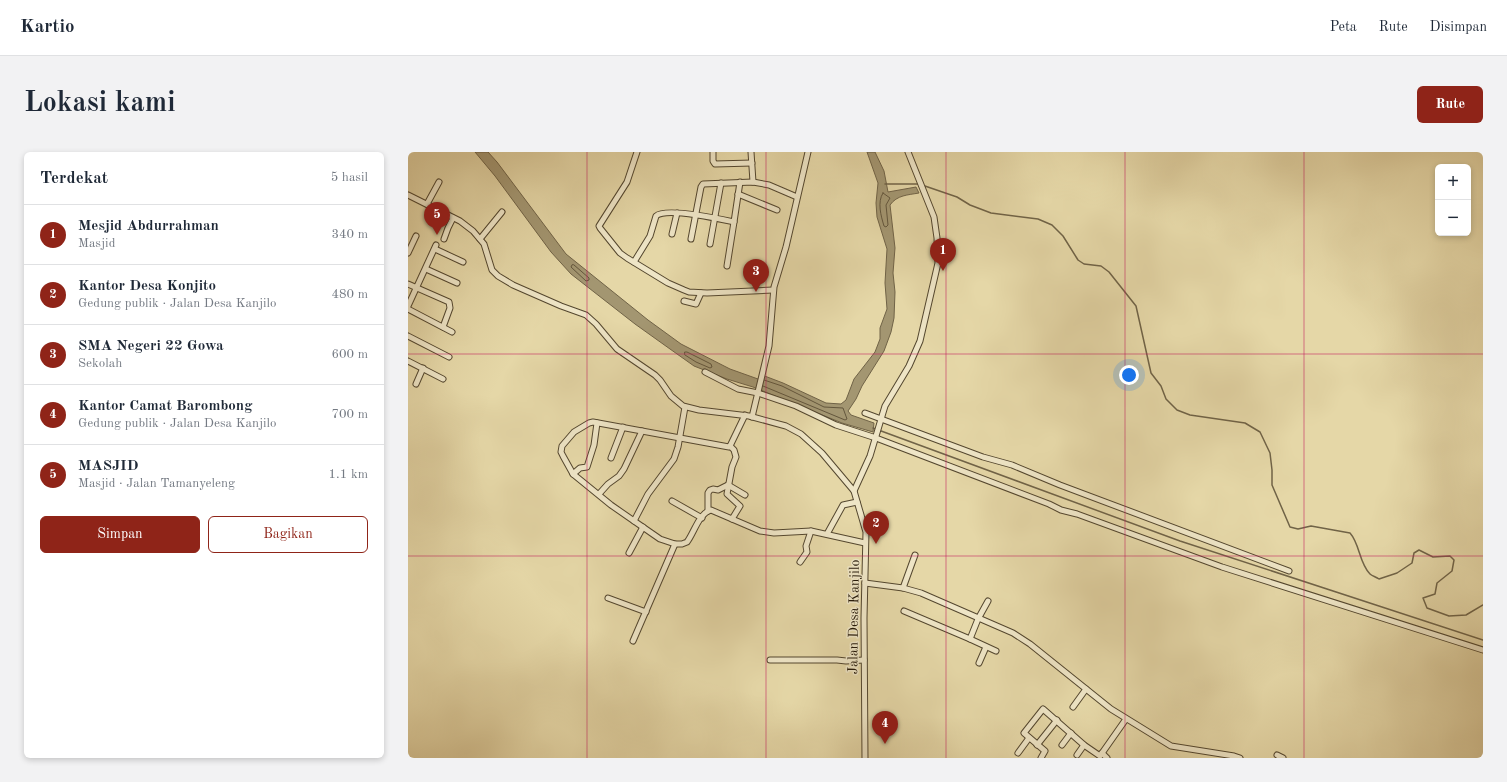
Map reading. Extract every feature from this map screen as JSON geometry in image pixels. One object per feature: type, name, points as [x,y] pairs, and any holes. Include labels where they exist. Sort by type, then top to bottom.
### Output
[{"type":"street","points":[[637,152],[627,182],[599,226],[620,253],[680,289],[689,292],[701,293],[773,290]]},
{"type":"street","points":[[751,152],[753,182]]},
{"type":"street","points":[[752,417],[769,346],[773,290],[786,247],[808,152]]},
{"type":"street","points":[[408,196],[427,204],[467,226],[486,247],[492,270],[498,276],[513,285],[586,315],[596,324],[617,349],[655,375],[672,396],[685,407],[745,415],[786,426],[801,434],[822,453],[854,491],[870,456],[886,406],[909,366],[920,341],[938,263],[935,221],[921,181],[908,152]]},
{"type":"street","points":[[711,153],[712,161],[715,164],[752,163]]},
{"type":"street","points":[[427,204],[439,182]]},
{"type":"street","points":[[727,266],[740,182]]},
{"type":"street","points":[[691,239],[702,184],[753,182],[769,184],[797,197]]},
{"type":"street","points":[[710,244],[721,183]]},
{"type":"street","points":[[738,194],[777,210]]},
{"type":"street","points":[[480,239],[502,212]]},
{"type":"street","points":[[634,262],[650,236],[657,215],[664,212],[734,222]]},
{"type":"street","points":[[672,234],[677,213]]},
{"type":"street","points":[[444,239],[454,218]]},
{"type":"street","points":[[408,253],[416,236]]},
{"type":"street","points":[[452,332],[408,307],[436,247],[463,262]]},
{"type":"street","points":[[426,268],[457,283]]},
{"type":"street","points":[[408,284],[449,302],[450,308],[443,327]]},
{"type":"street","points":[[684,301],[696,304],[701,293]]},
{"type":"street","points":[[408,336],[450,357]]},
{"type":"street","points":[[408,361],[443,379]]},
{"type":"street","points":[[416,384],[423,368]]},
{"type":"street","points":[[705,372],[738,389],[758,392],[804,409],[836,425],[876,437],[1061,510],[1077,514],[1216,565],[1483,650]]},
{"type":"street","points":[[634,521],[648,494],[674,459],[680,438],[685,407]]},
{"type":"street","points":[[865,412],[881,420],[983,457],[1012,465],[1080,493],[1289,571]]},
{"type":"street","points":[[730,446],[745,415]]},
{"type":"street","points":[[728,485],[718,490],[710,490],[708,493],[708,511],[687,542],[675,544],[660,539],[611,505],[573,474],[561,452],[562,446],[574,432],[589,423],[598,423],[726,447],[730,446]]},
{"type":"street","points":[[573,474],[580,468],[587,466],[594,445],[598,423]]},
{"type":"street","points":[[611,458],[623,428]]},
{"type":"street","points":[[599,494],[608,484],[619,476],[624,469],[642,431]]},
{"type":"street","points":[[730,446],[734,450],[736,457],[728,485],[728,495],[740,506],[732,519]]},
{"type":"street","points":[[728,485],[745,495]]},
{"type":"street","name":"Jalan Desa Kanjilo","points":[[854,491],[865,525],[865,758]]},
{"type":"street","points":[[672,501],[702,518]]},
{"type":"street","points":[[827,534],[843,505],[857,502]]},
{"type":"street","points":[[708,511],[715,511],[760,531],[811,531],[865,543]]},
{"type":"street","points":[[629,553],[643,527]]},
{"type":"street","points":[[800,562],[807,552],[806,546],[811,531]]},
{"type":"street","points":[[633,641],[675,544]]},
{"type":"street","points":[[903,588],[915,555]]},
{"type":"street","points":[[865,583],[903,588],[1007,630],[1021,638],[1126,719],[1171,746],[1240,758]]},
{"type":"street","points":[[608,598],[646,612]]},
{"type":"street","points":[[970,639],[978,618],[988,601]]},
{"type":"street","points":[[904,610],[996,651]]},
{"type":"street","points":[[979,663],[986,647]]},
{"type":"street","points":[[770,660],[864,660]]},
{"type":"street","points":[[1073,707],[1086,689]]},
{"type":"street","points":[[1041,758],[1045,751],[1024,732],[1042,709],[1044,709],[1084,744],[1100,756],[1107,758]]},
{"type":"street","points":[[1100,756],[1126,719]]},
{"type":"street","points":[[1038,745],[1057,720]]},
{"type":"street","points":[[1062,745],[1071,733]]},
{"type":"street","points":[[1018,753],[1029,738]]},
{"type":"street","points":[[1077,755],[1084,744]]},
{"type":"water","points":[[475,152],[488,152],[497,162],[566,254],[648,320],[681,344],[730,369],[758,379],[762,375],[826,403],[841,404],[846,400],[854,379],[875,352],[880,339],[880,328],[887,309],[885,283],[887,249],[877,217],[876,203],[878,183],[867,152],[875,152],[884,171],[888,192],[916,187],[919,193],[899,197],[890,205],[895,248],[893,273],[895,292],[894,318],[884,351],[848,411],[851,415],[874,423],[873,432],[842,423],[753,387],[694,366],[635,324],[571,274],[551,252],[495,176]]},
{"type":"waterway","points":[[885,184],[919,184]]},
{"type":"waterway","points":[[922,185],[957,197],[970,205],[991,213],[1038,219],[1052,225],[1063,236],[1078,260],[1084,264],[1101,266],[1109,272],[1136,306],[1151,373],[1161,386],[1166,399],[1177,410],[1190,415],[1245,423],[1260,432],[1270,453],[1272,485],[1290,527],[1298,529],[1311,526],[1350,533],[1356,542],[1366,570],[1371,575],[1379,579],[1397,573],[1412,563],[1414,553],[1419,550],[1433,557],[1450,556],[1454,560],[1452,571],[1437,583],[1435,594],[1423,598],[1427,608],[1449,616],[1466,615],[1483,605]]},
{"type":"waterway","points":[[873,428],[1180,541],[1483,640]]},
{"type":"place","name":"MASJID","points":[[437,235]]},
{"type":"place","name":"Mesjid Abdurrahman","points":[[943,271]]},
{"type":"place","name":"SMA Negeri 22 Gowa","points":[[756,292]]},
{"type":"place","name":"Kantor Desa Konjito","points":[[876,544]]},
{"type":"place","name":"Kantor Camat Barombong","points":[[885,744]]}]
